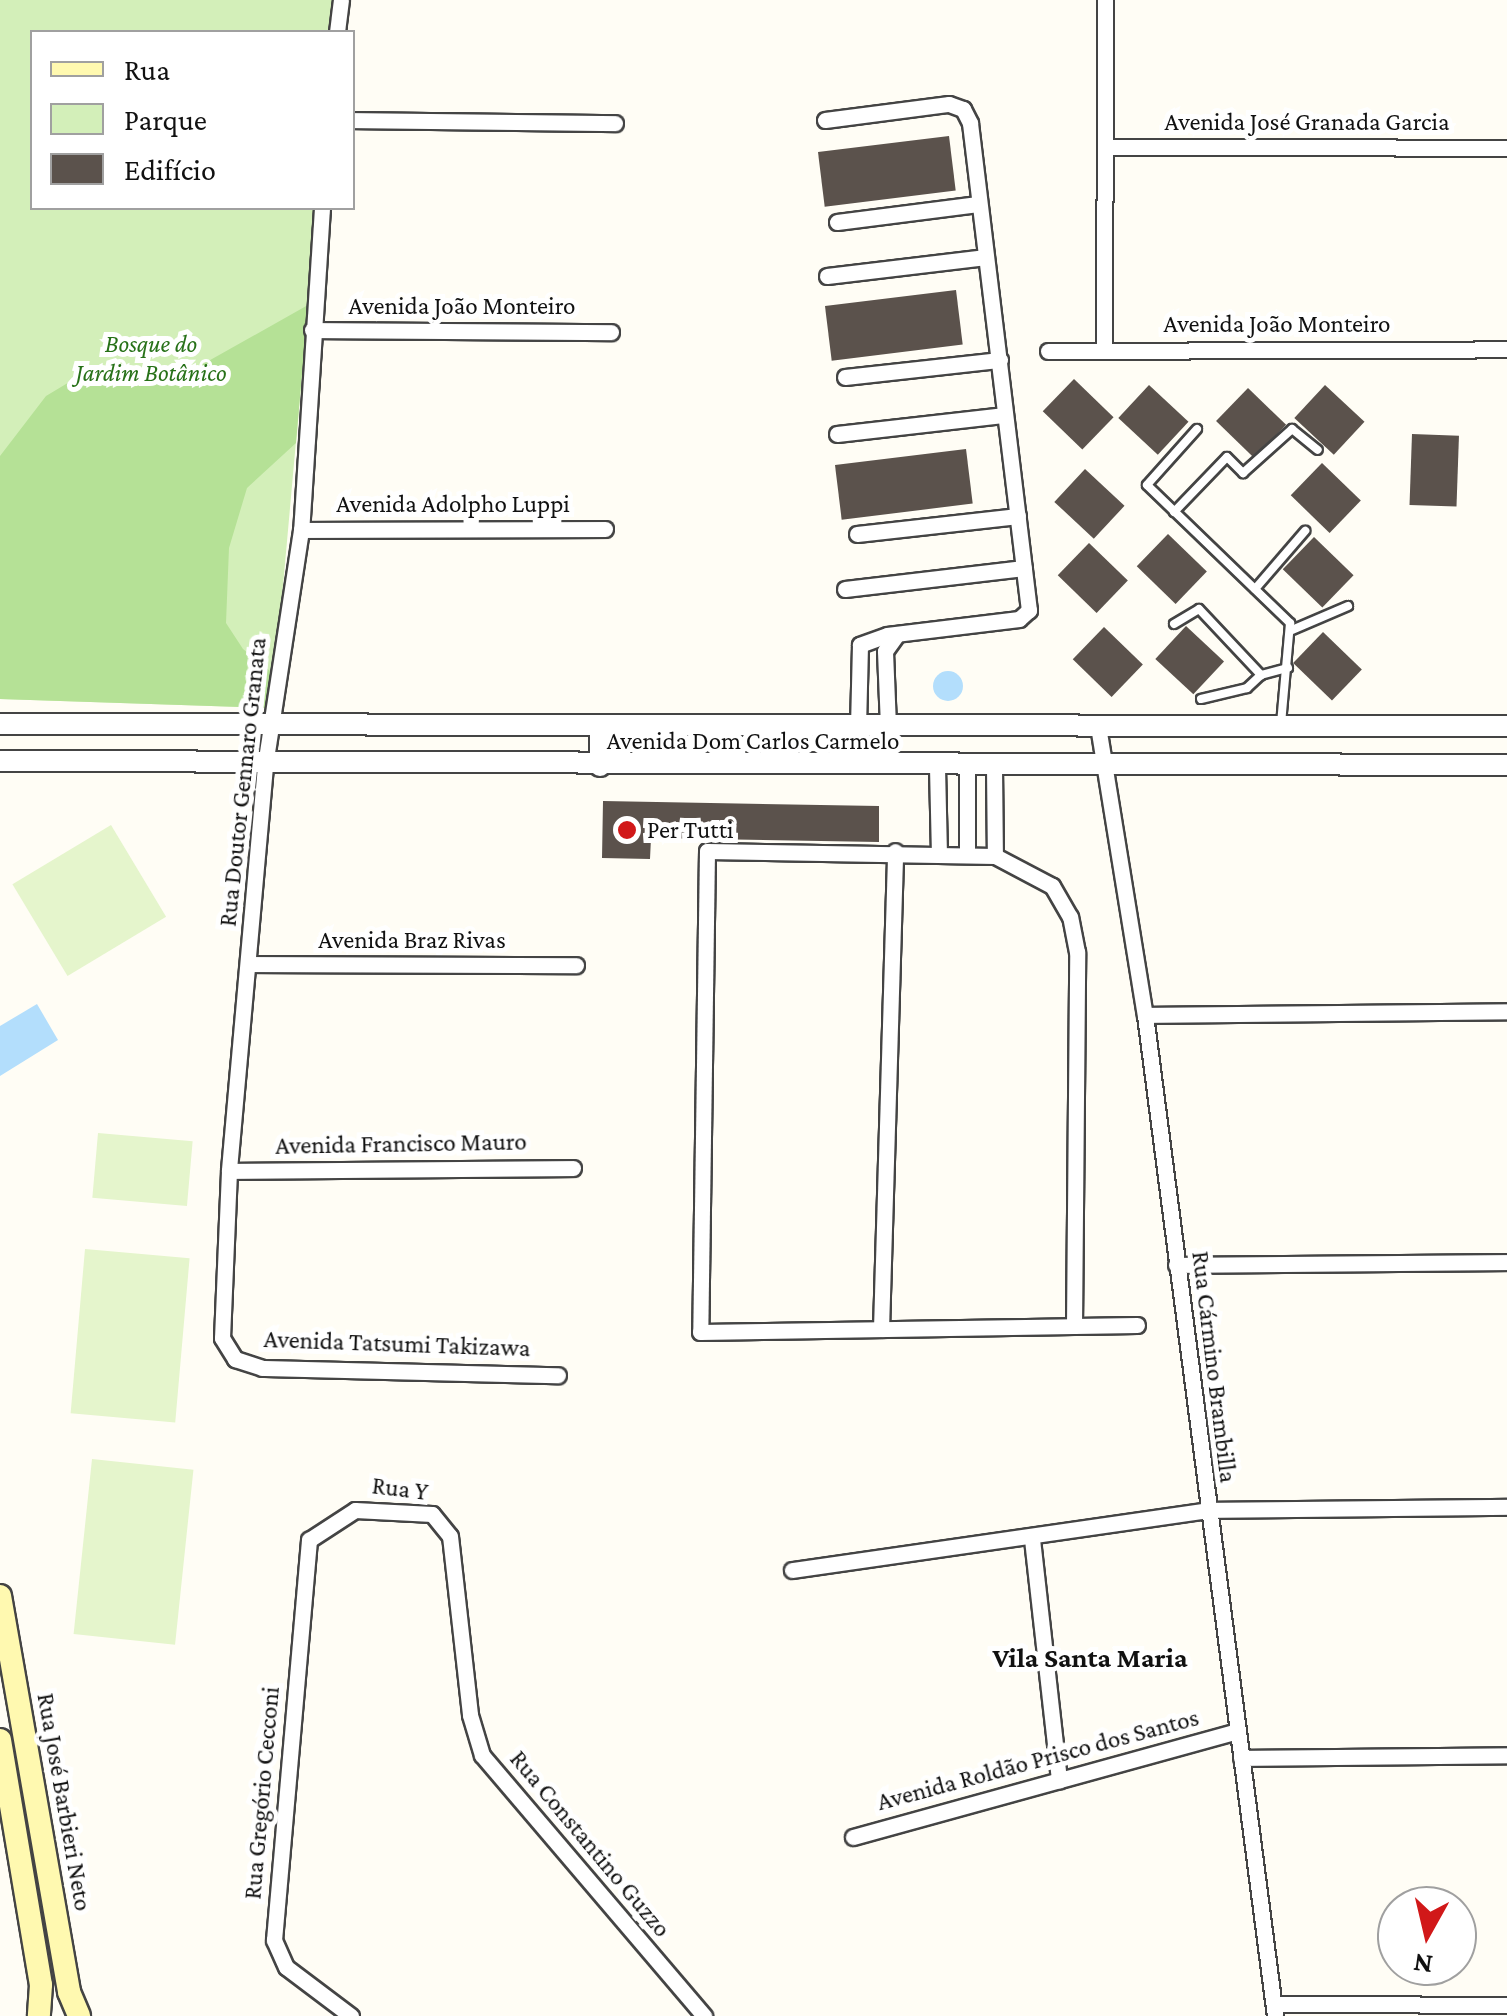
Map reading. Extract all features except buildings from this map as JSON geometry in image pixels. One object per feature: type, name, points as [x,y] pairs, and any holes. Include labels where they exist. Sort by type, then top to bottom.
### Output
[{"type":"main road","name":"Rua José Barbieri Neto","points":[[0,1596],[70,1992],[79,2016]]},
{"type":"main road","name":"Rua José Barbieri Neto","points":[[0,1740],[41,1985],[39,2016]]},
{"type":"street","points":[[338,30],[341,0]]},
{"type":"street","points":[[1104,0],[1104,349]]},
{"type":"street","points":[[826,120],[949,104],[963,108],[1000,360],[1024,568],[1026,618],[869,639],[856,652],[858,726]]},
{"type":"street","points":[[355,120],[615,123]]},
{"type":"street","name":"Avenida José Granada Garcia","points":[[1107,147],[1507,148]]},
{"type":"street","points":[[838,222],[978,204]]},
{"type":"street","name":"Rua Doutor Gennaro Granata","points":[[235,1359],[222,1338],[229,1171],[265,766],[301,530],[322,210]]},
{"type":"street","points":[[827,276],[986,257]]},
{"type":"street","name":"Avenida João Monteiro","points":[[312,330],[610,332]]},
{"type":"street","name":"Avenida João Monteiro","points":[[1048,351],[1507,349]]},
{"type":"street","points":[[845,377],[1000,360]]},
{"type":"street","points":[[838,434],[1005,414]]},
{"type":"street","points":[[857,534],[1018,516]]},
{"type":"street","name":"Avenida Adolpho Luppi","points":[[301,530],[605,529]]},
{"type":"street","points":[[845,589],[1024,568]]},
{"type":"street","points":[[888,726],[885,652],[896,636]]},
{"type":"street","name":"Avenida Dom Carlos Carmelo","points":[[0,724],[270,728],[1507,726]]},
{"type":"street","name":"Rua Cármino Brambilla","points":[[1098,726],[1145,1015],[1206,1510],[1274,2010]]},
{"type":"street","points":[[1444,726],[1445,765]]},
{"type":"street","points":[[600,727],[600,766]]},
{"type":"street","name":"Avenida Dom Carlos Carmelo","points":[[0,761],[265,766],[1103,768],[1507,764]]},
{"type":"street","points":[[937,767],[939,852]]},
{"type":"street","points":[[966,854],[967,767]]},
{"type":"street","points":[[994,767],[995,856]]},
{"type":"street","points":[[1074,1326],[1077,952],[1070,917],[1052,886],[995,856],[894,851],[707,851],[700,1332],[1074,1326],[1137,1324]]},
{"type":"street","points":[[881,1329],[894,851]]},
{"type":"street","name":"Avenida Braz Rivas","points":[[248,964],[576,966]]},
{"type":"street","points":[[1145,1015],[1507,1011]]},
{"type":"street","name":"Avenida Francisco Mauro","points":[[229,1171],[573,1168]]},
{"type":"street","points":[[1176,1265],[1507,1262]]},
{"type":"street","name":"Avenida Tatsumi Takizawa","points":[[235,1359],[262,1368],[558,1375]]},
{"type":"street","points":[[792,1570],[1032,1539],[1206,1510],[1507,1506]]},
{"type":"street","name":"Rua Y","points":[[309,1540],[355,1510],[432,1514],[450,1536],[458,1571]]},
{"type":"street","points":[[1032,1539],[1059,1780]]},
{"type":"street","name":"Rua Gregório Cecconi","points":[[309,1540],[274,1940],[286,1968],[351,2016]]},
{"type":"street","name":"Rua Constantino Guzzo","points":[[458,1571],[470,1715],[482,1754],[704,2016]]},
{"type":"street","name":"Avenida Roldão Prisco dos Santos","points":[[853,1837],[1237,1731]]},
{"type":"street","points":[[1241,1758],[1507,1755]]},
{"type":"street","points":[[1274,2010],[1507,2005]]},
{"type":"lane","points":[[1197,429],[1147,485],[1292,630],[1281,725]]},
{"type":"lane","points":[[1174,512],[1227,458],[1244,473],[1292,429],[1318,450]]},
{"type":"lane","points":[[1255,590],[1305,531]]},
{"type":"lane","points":[[1292,630],[1348,606]]},
{"type":"lane","points":[[1174,624],[1199,609],[1261,675]]},
{"type":"lane","points":[[1202,699],[1247,688],[1261,675],[1288,668]]},
{"type":"green space","name":"Bosque do Jardim Botânico","points":[[0,0],[336,0],[333,30],[30,30],[30,210],[317,210],[272,708],[0,699]]},
{"type":"green space","points":[[308,305],[296,443],[247,488],[229,548],[226,623],[243,649],[275,675],[272,708],[0,699],[0,456],[46,396],[86,372],[148,386],[196,368]]},
{"type":"green space","points":[[111,825],[166,917],[68,976],[12,884]]},
{"type":"green space","points":[[98,1133],[193,1141],[187,1206],[92,1198]]},
{"type":"green space","points":[[85,1249],[190,1258],[175,1423],[71,1413]]},
{"type":"green space","points":[[92,1459],[193,1470],[175,1645],[74,1634]]},
{"type":"water","points":[[948,671],[958,676],[963,686],[958,696],[948,701],[938,696],[933,686],[938,676]]},
{"type":"water","points":[[37,1004],[58,1040],[0,1076],[0,1026]]},
{"type":"place","name":"Per Tutti","points":[[627,830]]},
{"type":"district","name":"Vila Santa Maria","points":[[1090,1658]]}]
